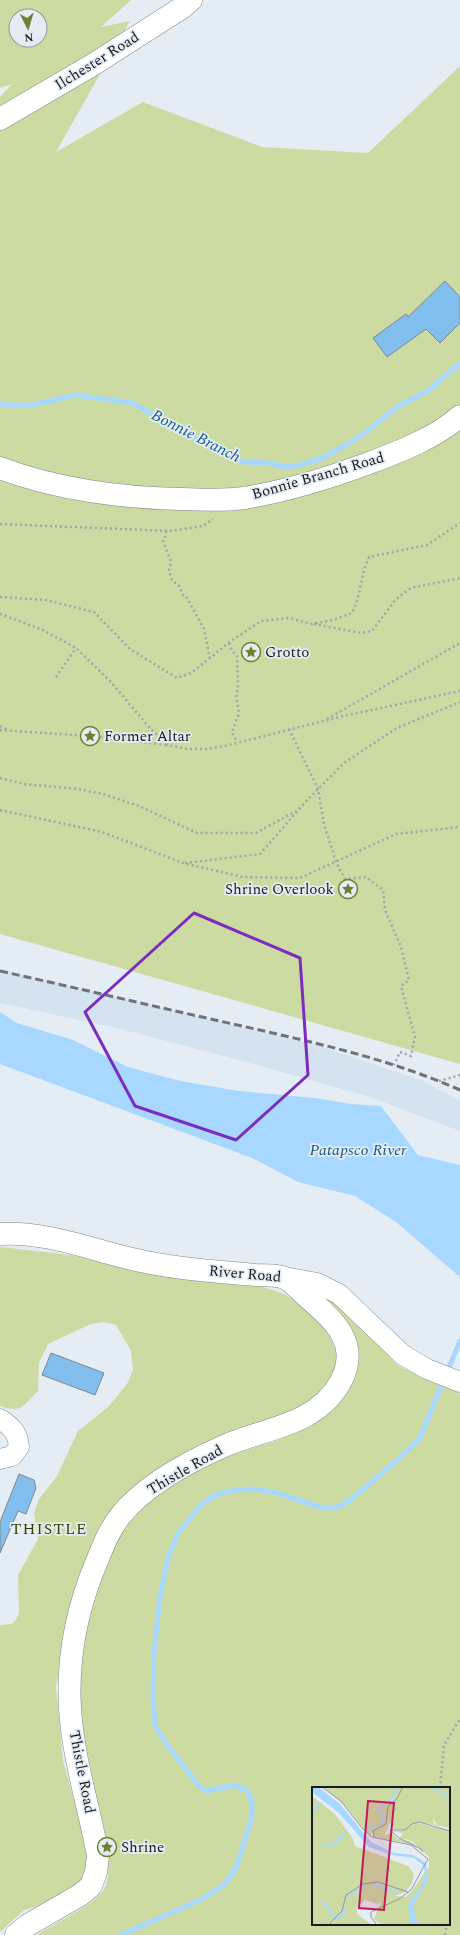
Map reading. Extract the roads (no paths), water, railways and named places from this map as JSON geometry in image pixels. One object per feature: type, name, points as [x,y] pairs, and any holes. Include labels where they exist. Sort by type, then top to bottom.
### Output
[{"type":"street","name":"Ilchester Road","points":[[0,119],[94,64],[183,7],[191,0]]},
{"type":"street","name":"Bonnie Branch Road","points":[[0,468],[27,478],[105,494],[156,499],[214,500],[243,498],[271,493],[320,479],[389,456],[426,438],[460,416]]},
{"type":"street","name":"River Road","points":[[0,1234],[46,1237],[135,1260],[185,1268],[284,1277],[317,1283],[339,1294],[403,1355],[427,1369],[460,1382]]},
{"type":"street","name":"Thistle Road","points":[[16,1935],[28,1926],[80,1895],[91,1886],[96,1872],[98,1856],[76,1754],[70,1708],[70,1661],[76,1621],[87,1584],[104,1544],[121,1516],[142,1494],[167,1477],[226,1446],[298,1420],[317,1409],[326,1401],[341,1380],[346,1364],[347,1349],[343,1334],[330,1318],[284,1277]]},
{"type":"street","points":[[0,1419],[14,1430],[18,1438],[19,1447],[12,1456],[0,1459]]},
{"type":"water","name":"Patapsco River","points":[[0,1012],[17,1023],[73,1040],[128,1067],[180,1081],[239,1091],[381,1106],[418,1155],[460,1165],[460,1277],[396,1222],[355,1196],[298,1182],[252,1158],[0,1064]]},
{"type":"waterway","name":"Bonnie Branch","points":[[0,403],[5,405],[32,405],[75,395],[133,403],[221,453],[245,462],[270,463],[284,467],[300,465],[322,458],[349,443],[366,432],[397,407],[429,390],[460,363]]},
{"type":"waterway","points":[[447,1372],[460,1341]]},
{"type":"waterway","points":[[121,1935],[202,1899],[224,1885],[236,1868],[252,1817],[252,1801],[247,1791],[235,1785],[207,1791],[199,1786],[167,1745],[155,1726],[153,1697],[154,1652],[160,1597],[168,1558],[178,1533],[201,1505],[215,1495],[235,1490],[256,1489],[277,1493],[323,1508],[337,1507],[349,1501],[395,1462],[420,1438],[444,1379]]},
{"type":"railway","points":[[0,971],[270,1032],[325,1046],[407,1069],[460,1090]]},
{"type":"place","name":"Grotto","points":[[251,652]]},
{"type":"place","name":"Former Altar","points":[[90,736]]},
{"type":"place","name":"Shrine Overlook","points":[[348,889]]},
{"type":"place","name":"Shrine","points":[[107,1847]]},
{"type":"district","name":"THISTLE","points":[[49,1529]]}]
